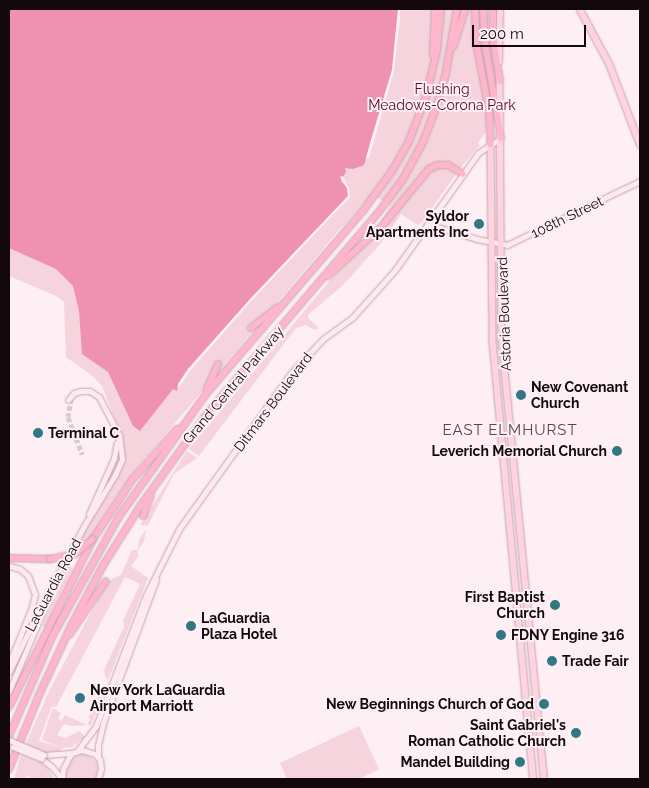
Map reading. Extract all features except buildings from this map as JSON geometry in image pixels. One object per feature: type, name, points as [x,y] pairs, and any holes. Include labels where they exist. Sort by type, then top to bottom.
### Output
[{"type":"highway","name":"Grand Central Parkway","points":[[417,122],[431,70],[435,9]]},
{"type":"highway","name":"Grand Central Parkway","points":[[9,736],[49,644],[96,555],[118,518],[199,403],[377,194],[399,159],[417,122],[435,64],[441,9]]},
{"type":"highway","name":"Grand Central Parkway","points":[[9,769],[62,644],[108,558],[156,482],[215,404],[378,213],[403,179],[428,129],[446,72],[457,9]]},
{"type":"highway","points":[[446,72],[465,9]]},
{"type":"highway","points":[[475,9],[477,47],[489,110],[491,144]]},
{"type":"highway","points":[[483,9],[485,48],[501,138]]},
{"type":"highway","points":[[493,9],[493,43],[500,81]]},
{"type":"highway","points":[[314,288],[382,226],[429,169],[438,165],[448,165],[464,174]]},
{"type":"highway","points":[[250,328],[266,314],[284,303]]},
{"type":"highway","points":[[199,403],[218,364]]},
{"type":"highway","points":[[9,707],[92,540],[140,470],[190,416]]},
{"type":"highway","points":[[143,516],[156,482]]},
{"type":"highway","points":[[9,559],[69,557],[82,550],[92,540]]},
{"type":"highway","points":[[62,644],[80,622],[106,580]]},
{"type":"main road","name":"Astoria Boulevard","points":[[500,9],[502,339],[544,779]]},
{"type":"main road","points":[[580,9],[610,65],[640,144]]},
{"type":"main road","name":"Astoria Boulevard","points":[[491,144],[493,341],[534,779]]},
{"type":"street","name":"Ditmars Boulevard","points":[[78,750],[96,726],[146,595],[180,529],[292,372],[323,339],[352,318],[395,270],[479,151],[501,138]]},
{"type":"street","name":"108th Street","points":[[428,224],[492,243],[512,244],[640,181]]},
{"type":"street","points":[[68,400],[79,391],[94,394],[100,399],[120,435],[122,446],[120,463],[84,526]]},
{"type":"street","points":[[84,526],[114,458],[117,442]]},
{"type":"street","name":"LaGuardia Road","points":[[9,672],[84,526]]},
{"type":"street","points":[[9,566],[20,569],[30,578],[35,592],[34,604],[9,666]]},
{"type":"street","name":"Ditmars Boulevard","points":[[98,779],[101,769],[98,745],[104,723],[160,568]]},
{"type":"street","points":[[9,690],[53,587]]},
{"type":"street","points":[[9,740],[43,757],[62,779]]},
{"type":"street","points":[[10,746],[43,757],[72,753],[78,750],[91,752],[98,757]]},
{"type":"street","points":[[62,779],[64,766],[72,753]]},
{"type":"green space","name":"Flushing Meadows-Corona Park","points":[[388,9],[497,9],[495,61],[499,113],[478,143],[480,145],[461,167],[422,222],[418,225],[401,214],[382,242],[344,284],[308,315],[308,318],[319,328],[314,330],[306,325],[296,328],[199,456],[189,449],[332,278],[394,211],[379,225],[390,205],[372,195],[338,231],[136,469],[113,501],[82,552],[72,558],[86,525],[108,494],[102,490],[118,457],[123,440],[102,386],[94,377],[66,357],[64,302],[56,296],[9,276],[9,124]]},
{"type":"green space","points":[[187,451],[197,458],[174,474],[147,527],[146,525],[140,525]]},
{"type":"green space","points":[[146,529],[144,541],[137,552],[139,555],[131,566],[148,578],[108,680],[105,677],[104,670],[124,627],[123,620],[140,584],[125,577],[56,707],[52,706],[39,741],[59,747],[42,740],[53,708],[61,713],[58,719],[61,721],[65,715],[87,725],[90,719],[88,716],[92,714],[98,702],[96,701],[99,695],[98,690],[104,691],[91,725],[71,726],[64,724],[57,735],[65,738],[80,731],[85,737],[72,747],[62,748],[59,752],[45,753],[26,744],[49,691],[104,588],[112,579],[121,575],[132,550],[138,550],[139,540]]},
{"type":"green space","points":[[68,565],[73,568],[45,627],[42,626]]},
{"type":"green space","points":[[359,726],[379,769],[359,779],[287,779],[280,763]]},
{"type":"green space","points":[[85,753],[96,761],[98,768],[95,779],[66,779],[66,770],[72,759],[78,754]]},
{"type":"green space","points":[[21,754],[40,762],[48,769],[54,779],[33,779],[27,776],[24,779],[14,779]]},
{"type":"shaded area","points":[[9,9],[398,9],[392,70],[364,165],[353,169],[345,168],[346,172],[343,177],[341,176],[341,181],[347,188],[348,196],[252,297],[188,369],[178,384],[177,391],[173,389],[140,431],[133,426],[108,372],[82,354],[79,311],[73,286],[56,269],[9,248]]},
{"type":"pier","points":[[398,9],[400,9],[400,20],[394,71],[369,159],[366,158],[392,70]]},
{"type":"pier","points":[[340,176],[343,177],[349,188],[350,197],[254,298],[190,371],[178,389],[178,384],[188,369],[252,297],[348,196],[347,188]]},
{"type":"tunnel","points":[[71,398],[68,417],[82,454]]},
{"type":"place","name":"Syldor Apartments Inc","points":[[479,224]]},
{"type":"place","name":"New Covenant Church","points":[[521,395]]},
{"type":"place","name":"Terminal C","points":[[38,433]]},
{"type":"place","name":"Leverich Memorial Church","points":[[617,451]]},
{"type":"place","name":"First Baptist Church","points":[[555,605]]},
{"type":"place","name":"LaGuardia Plaza Hotel","points":[[191,626]]},
{"type":"place","name":"FDNY Engine 316","points":[[501,635]]},
{"type":"place","name":"Trade Fair","points":[[552,661]]},
{"type":"place","name":"New York LaGuardia Airport Marriott","points":[[80,698]]},
{"type":"place","name":"New Beginnings Church of God","points":[[544,704]]},
{"type":"place","name":"Saint Gabriel's Roman Catholic Church","points":[[576,733]]},
{"type":"place","name":"Mandel Building","points":[[520,762]]},
{"type":"district","name":"EAST ELMHURST","points":[[510,431]]}]
